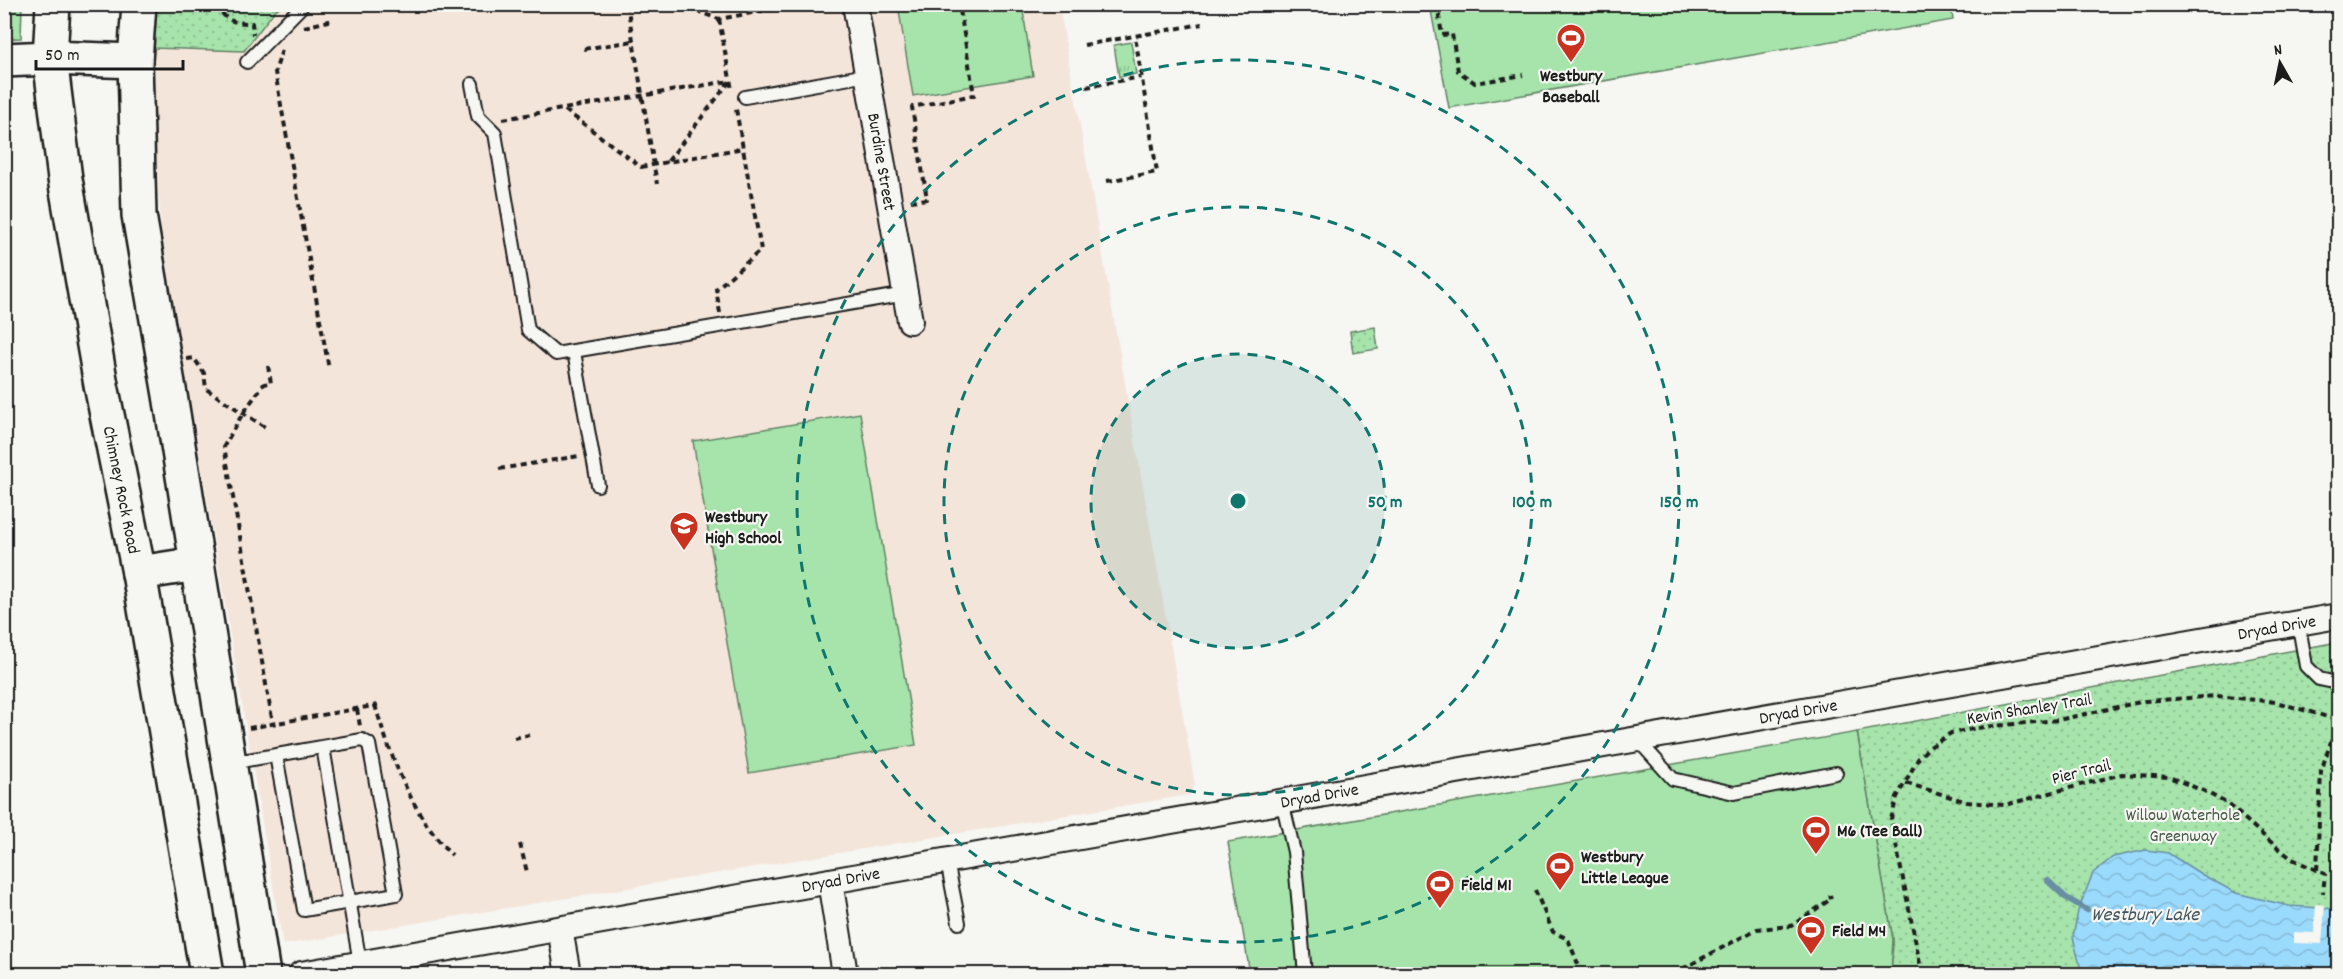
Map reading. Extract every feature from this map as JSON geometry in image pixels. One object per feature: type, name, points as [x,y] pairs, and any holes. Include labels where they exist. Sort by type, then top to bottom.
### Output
[{"type":"main road","name":"Chimney Rock Road","points":[[53,4],[50,58],[67,190],[101,385],[139,573],[207,975]]},
{"type":"main road","points":[[139,4],[135,61],[139,215],[263,975]]},
{"type":"main road","points":[[4,60],[50,58],[135,61]]},
{"type":"main road","points":[[139,573],[197,564]]},
{"type":"street","name":"Burdine Street","points":[[855,4],[910,321]]},
{"type":"street","name":"Dryad Drive","points":[[301,975],[2298,621],[2338,616]]},
{"type":"street","points":[[830,881],[845,975]]},
{"type":"street","points":[[560,929],[568,975]]},
{"type":"lane","points":[[247,62],[300,7],[300,4]]},
{"type":"lane","points":[[740,100],[867,75]]},
{"type":"lane","points":[[472,84],[478,116],[495,133],[528,330],[556,354],[906,294]]},
{"type":"lane","points":[[574,351],[598,485]]},
{"type":"lane","points":[[2298,621],[2306,666],[2319,679],[2338,683]]},
{"type":"lane","points":[[1637,739],[1674,779],[1734,793],[1836,773]]},
{"type":"lane","points":[[229,763],[362,740],[369,744],[396,894],[304,910],[276,755]]},
{"type":"lane","points":[[322,747],[360,963]]},
{"type":"lane","points":[[1282,801],[1294,852],[1305,975]]},
{"type":"lane","points":[[947,861],[959,923]]},
{"type":"path","points":[[217,4],[223,17],[235,23],[252,23],[254,38]]},
{"type":"path","points":[[627,4],[657,184]]},
{"type":"path","points":[[676,4],[719,19],[790,6]]},
{"type":"path","points":[[911,201],[927,199],[912,107],[974,95],[959,4]]},
{"type":"path","points":[[1437,4],[1442,35],[1452,34],[1458,71],[1475,83],[1522,75]]},
{"type":"path","points":[[719,19],[732,92]]},
{"type":"path","points":[[297,29],[333,20]]},
{"type":"path","points":[[1084,45],[1202,24]]},
{"type":"path","points":[[1107,181],[1157,172],[1135,36]]},
{"type":"path","points":[[585,49],[633,41]]},
{"type":"path","points":[[282,50],[275,72],[328,369]]},
{"type":"path","points":[[268,65],[275,72]]},
{"type":"path","points":[[1086,87],[1142,77]]},
{"type":"path","points":[[484,122],[730,81]]},
{"type":"path","points":[[667,162],[730,81]]},
{"type":"path","points":[[722,326],[716,290],[761,250],[743,148],[740,100]]},
{"type":"path","points":[[564,109],[641,167],[743,148]]},
{"type":"path","points":[[178,360],[194,358],[204,373],[207,389],[268,429]]},
{"type":"path","points":[[268,366],[271,383],[264,384],[243,413],[224,446],[273,724]]},
{"type":"path","points":[[500,469],[592,453]]},
{"type":"path","name":"Kevin Shanley Trail","points":[[1922,975],[1891,819],[1897,797],[1918,759],[1951,733],[1984,727],[2058,720],[2145,701],[2217,696],[2276,702],[2338,720]]},
{"type":"path","points":[[239,729],[377,705],[400,774],[436,840],[452,855]]},
{"type":"path","points":[[357,709],[361,730]]},
{"type":"path","points":[[2323,893],[2325,874],[2317,870],[2321,771],[2338,720]]},
{"type":"path","points":[[514,738],[529,735]]},
{"type":"path","name":"Pier Trail","points":[[1906,783],[1967,802],[2005,805],[2122,774],[2169,777],[2204,790],[2228,804],[2292,858],[2317,870]]},
{"type":"path","points":[[520,844],[527,872]]},
{"type":"path","points":[[1535,890],[1553,932],[1568,939],[1582,975]]},
{"type":"path","points":[[1673,975],[1757,929],[1791,926],[1831,899],[1830,895]]},
{"type":"shaded area","name":"Westbury High School","points":[[156,4],[1059,5],[1195,785],[1189,795],[283,945],[161,228],[156,157],[153,33]]},
{"type":"green space","points":[[157,4],[283,5],[275,10],[244,51],[153,48]]},
{"type":"green space","points":[[4,5],[22,5],[21,38],[5,39]]},
{"type":"green space","points":[[898,5],[1022,5],[1033,76],[913,96]]},
{"type":"green space","name":"Westbury Baseball","points":[[1430,5],[1951,5],[1953,20],[1449,108]]},
{"type":"green space","points":[[1131,42],[1136,74],[1119,77],[1114,45]]},
{"type":"green space","points":[[1375,327],[1378,349],[1353,353],[1350,331]]},
{"type":"green space","points":[[860,413],[916,745],[749,773],[693,441]]},
{"type":"green space","name":"Willow Waterhole Greenway","points":[[2338,642],[2338,974],[1891,974],[1893,940],[1857,732]]},
{"type":"green space","name":"Westbury Little League","points":[[1857,732],[1893,940],[1891,974],[1250,974],[1228,842]]},
{"type":"water","name":"Westbury Lake","points":[[2146,850],[2168,853],[2236,893],[2289,906],[2338,909],[2338,974],[2082,974],[2073,937],[2078,911],[2093,873],[2113,857]]},
{"type":"pier","points":[[2316,904],[2325,905],[2322,944],[2293,943],[2293,932],[2314,933]]},
{"type":"waterway","points":[[2047,880],[2065,897],[2087,910]]},
{"type":"place","name":"Westbury Baseball","points":[[1571,64]]},
{"type":"place","name":"Westbury High School","points":[[684,552]]},
{"type":"place","name":"M6 (Tee Ball)","points":[[1816,856]]},
{"type":"place","name":"Westbury Little League","points":[[1560,892]]},
{"type":"place","name":"Field M1","points":[[1440,910]]},
{"type":"place","name":"Field M4","points":[[1811,956]]}]
